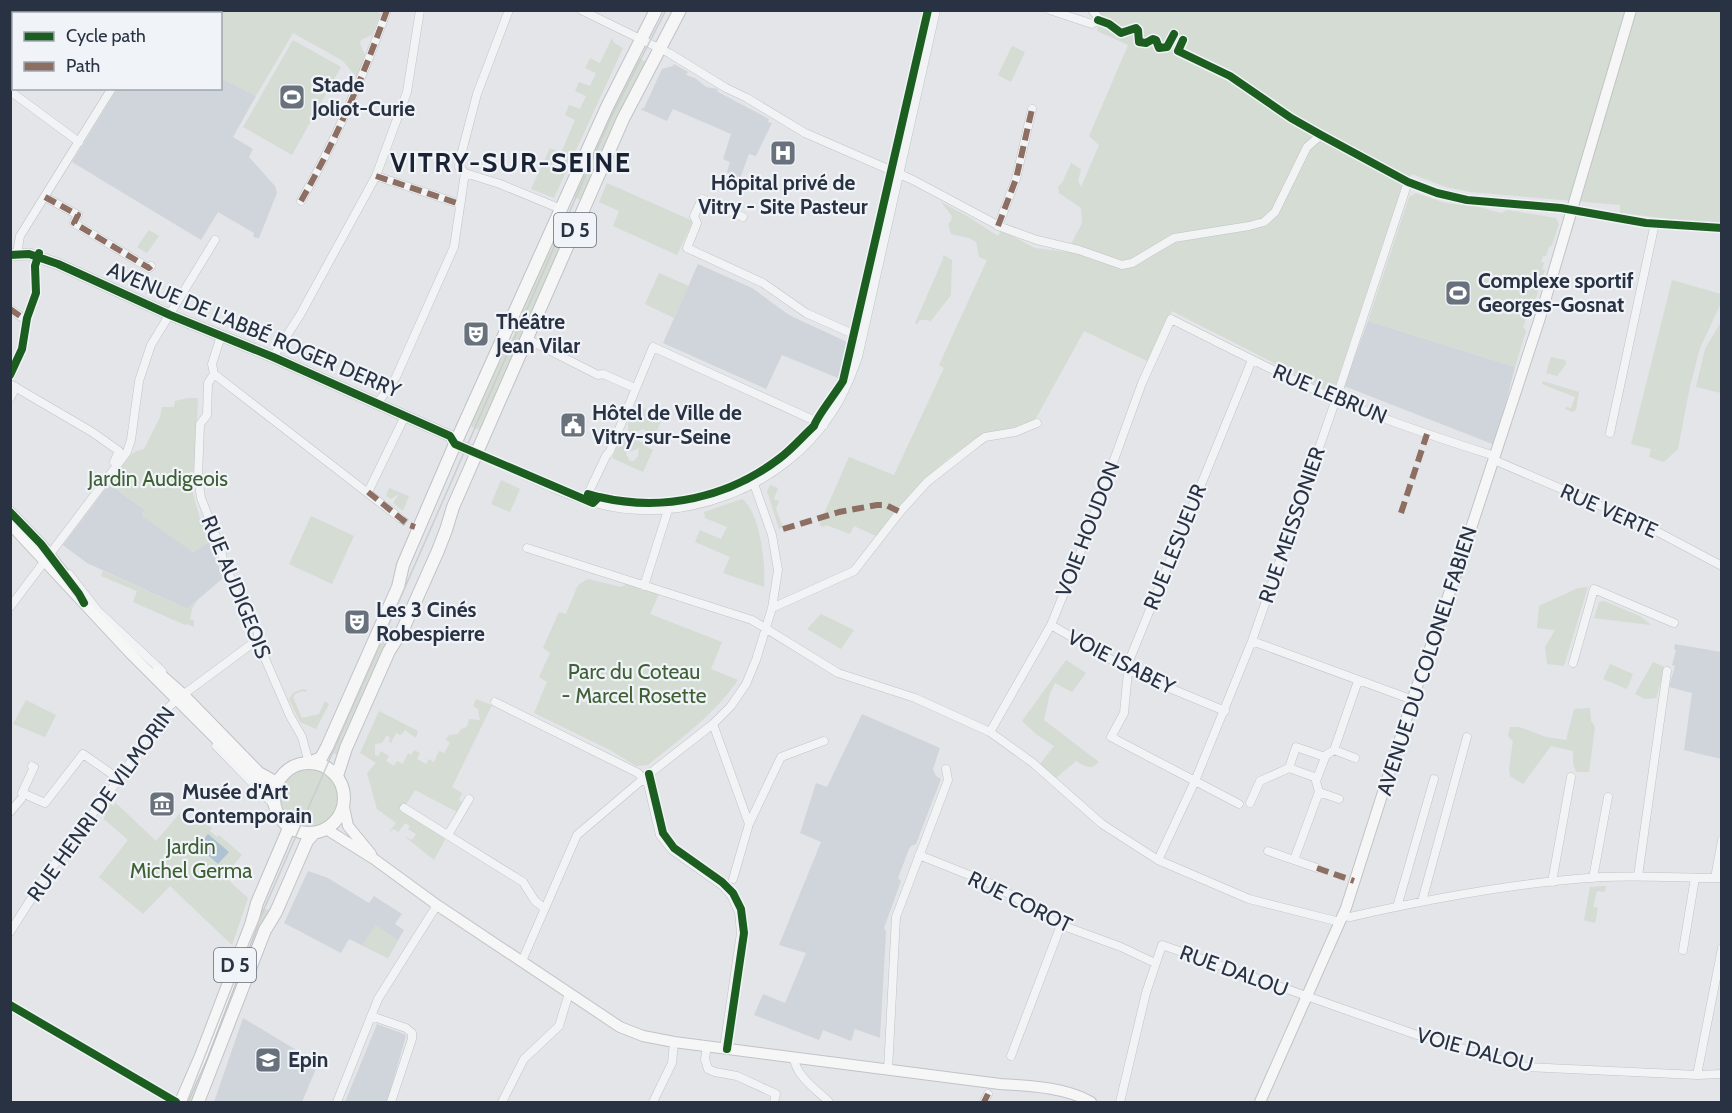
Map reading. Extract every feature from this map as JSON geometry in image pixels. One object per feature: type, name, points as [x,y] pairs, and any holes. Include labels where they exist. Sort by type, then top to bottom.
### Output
[{"type":"main road","name":"D 5","points":[[309,763],[321,758],[339,722],[398,587],[403,565],[455,444],[607,107],[656,10]]},
{"type":"main road","name":"D 5","points":[[337,776],[346,748],[389,651],[403,629],[437,553],[447,530],[453,507],[623,119],[680,10]]},
{"type":"main road","name":"AVENUE DU COLONEL FABIEN","points":[[1260,1102],[1342,919],[1494,458],[1572,210],[1631,10]]},
{"type":"main road","name":"AVENUE DE L'ABBÉ ROGER DERRY","points":[[14,254],[39,255],[170,315],[273,357],[450,436],[455,444],[477,453]]},
{"type":"main road","points":[[10,512],[48,555],[84,603],[123,643],[182,696],[259,772],[278,780]]},
{"type":"main road","points":[[10,524],[48,555]]},
{"type":"main road","points":[[182,696],[274,802],[283,822],[289,828],[302,833],[320,831],[337,820],[344,807]]},
{"type":"main road","points":[[274,802],[278,780],[292,767],[309,763],[326,767],[337,776],[344,790],[344,807],[348,826],[374,859]]},
{"type":"main road","name":"D 5","points":[[181,1102],[201,1056],[251,925],[257,903],[289,828]]},
{"type":"main road","name":"D 5","points":[[198,1102],[265,930],[276,912],[308,841],[320,831]]},
{"type":"main road","points":[[320,831],[374,859],[437,905],[620,1027],[633,1033],[674,1042],[1070,1093],[1091,1102]]},
{"type":"main road","points":[[1000,1084],[1023,1092],[1066,1098],[1077,1102]]},
{"type":"street","points":[[301,201],[338,133],[387,10]]},
{"type":"street","points":[[273,357],[300,315],[376,176],[407,92],[420,10]]},
{"type":"street","points":[[509,10],[477,94],[459,165],[465,173],[500,184],[561,209]]},
{"type":"street","points":[[581,10],[669,53],[805,133],[951,198],[998,226],[1037,240],[1079,250],[1119,265],[1128,265],[1174,238],[1264,222],[1275,212],[1307,147],[1321,135],[1408,182],[1437,193],[1467,200],[1572,210],[1656,223],[1722,228]]},
{"type":"street","points":[[477,453],[585,500],[629,510],[668,510],[695,506],[731,495],[754,484],[790,458],[824,425],[843,395],[858,357],[936,10]]},
{"type":"street","points":[[1050,10],[1092,24],[1098,20],[1092,10]]},
{"type":"street","points":[[14,254],[20,236],[111,90]]},
{"type":"street","points":[[10,91],[79,142]]},
{"type":"street","points":[[998,226],[1016,179],[1032,109]]},
{"type":"street","points":[[377,404],[396,377],[454,248],[465,173]]},
{"type":"street","points":[[376,176],[460,204]]},
{"type":"street","name":"RUE MEISSONIER","points":[[1158,860],[1195,781],[1252,641],[1408,182]]},
{"type":"street","points":[[45,197],[78,215],[74,223],[149,268],[151,266]]},
{"type":"street","points":[[743,217],[702,199],[694,216],[697,223],[687,248],[764,283],[806,313],[862,338]]},
{"type":"street","points":[[1610,432],[1656,223]]},
{"type":"street","points":[[10,607],[110,474],[111,467],[118,457],[125,451],[141,373],[151,345],[216,240]]},
{"type":"street","points":[[10,375],[21,349],[36,293],[34,266],[39,255]]},
{"type":"street","points":[[10,309],[27,321]]},
{"type":"street","name":"RUE LEBRUN","points":[[1171,319],[1336,399],[1494,458]]},
{"type":"street","name":"VOIE HOUDON","points":[[990,732],[1051,625],[1079,556],[1142,383],[1171,319]]},
{"type":"street","name":"RUE AUDIGEOIS","points":[[221,336],[212,364],[214,374],[208,383],[207,415],[200,424],[198,477],[201,498],[240,601],[249,610],[258,633],[257,640],[290,716],[302,737],[309,763]]},
{"type":"street","points":[[527,339],[598,375],[603,374],[635,388]]},
{"type":"street","points":[[585,500],[610,451],[653,347],[824,425]]},
{"type":"street","name":"RUE LESUEUR","points":[[1195,781],[1111,737],[1124,713],[1129,661],[1252,360]]},
{"type":"street","points":[[214,374],[400,518]]},
{"type":"street","points":[[10,398],[13,386],[125,451]]},
{"type":"street","points":[[368,492],[405,416]]},
{"type":"street","points":[[772,608],[854,571],[900,512],[927,482],[985,437],[1015,432],[1036,423]]},
{"type":"street","name":"RUE VERTE","points":[[1494,458],[1643,525],[1722,566]]},
{"type":"street","points":[[522,960],[577,835],[713,724],[746,684],[772,608],[777,577],[776,553],[754,484]]},
{"type":"street","points":[[10,506],[48,555],[98,611],[151,662],[182,696]]},
{"type":"street","points":[[644,586],[668,510]]},
{"type":"street","points":[[10,530],[31,553],[48,555]]},
{"type":"street","points":[[527,548],[752,620],[838,672],[915,698],[990,732],[1033,763],[1102,824],[1158,860],[1249,899],[1342,919],[1422,901],[1552,882],[1638,876],[1718,878],[1722,840]]},
{"type":"street","points":[[1573,663],[1594,590],[1674,623]]},
{"type":"street","name":"VOIE ISABEY","points":[[1051,625],[1138,675],[1225,711]]},
{"type":"street","name":"RUE HENRI DE VILMORIN","points":[[10,932],[47,874],[119,779],[166,710],[257,640]]},
{"type":"street","points":[[1252,641],[1413,700]]},
{"type":"street","points":[[1638,876],[1667,671]]},
{"type":"street","points":[[1294,860],[1319,792],[1317,778],[1325,757],[1334,750],[1358,681]]},
{"type":"street","points":[[495,702],[630,768],[644,778],[648,784],[660,835],[672,850],[723,886],[731,895],[739,912],[741,933],[724,1048]]},
{"type":"street","points":[[713,724],[749,824]]},
{"type":"street","points":[[1422,901],[1467,737]]},
{"type":"street","points":[[733,879],[749,824],[781,757],[824,741]]},
{"type":"street","points":[[1289,768],[1296,747],[1325,757]]},
{"type":"street","points":[[1334,750],[1355,758]]},
{"type":"street","points":[[32,766],[34,767],[22,793],[45,803],[83,754],[119,779]]},
{"type":"street","points":[[888,1070],[896,917],[948,780],[946,768]]},
{"type":"street","points":[[1250,803],[1260,781],[1289,768],[1317,778]]},
{"type":"street","points":[[1552,882],[1571,777]]},
{"type":"street","points":[[1397,907],[1434,779]]},
{"type":"street","points":[[1195,781],[1239,804]]},
{"type":"street","points":[[1319,792],[1339,799]]},
{"type":"street","points":[[1593,878],[1608,797]]},
{"type":"street","points":[[10,812],[21,799]]},
{"type":"street","points":[[448,835],[469,799]]},
{"type":"street","points":[[404,808],[524,882],[535,901],[544,908]]},
{"type":"street","points":[[1269,851],[1317,868]]},
{"type":"street","name":"RUE COROT","points":[[919,855],[994,885],[1060,925],[1121,947],[1155,963]]},
{"type":"street","points":[[1683,950],[1695,878]]},
{"type":"street","points":[[337,1102],[378,999],[437,905]]},
{"type":"street","points":[[1011,1056],[1060,925]]},
{"type":"street","name":"RUE DALOU","points":[[1155,963],[1162,945],[1306,998]]},
{"type":"street","points":[[1697,1075],[1722,948]]},
{"type":"street","points":[[1120,1102],[1155,963]]},
{"type":"street","points":[[502,1102],[524,1059],[559,1026],[569,993]]},
{"type":"street","name":"VOIE DALOU","points":[[1306,998],[1420,1036],[1526,1066],[1697,1075],[1722,1074]]},
{"type":"street","points":[[10,1005],[176,1102]]},
{"type":"street","points":[[371,1016],[406,1028],[412,1033],[410,1046],[391,1102]]},
{"type":"street","points":[[653,1102],[672,1063],[674,1042]]},
{"type":"street","points":[[707,1046],[705,1059],[708,1069],[737,1076],[776,1094],[774,1102]]},
{"type":"street","points":[[794,1057],[794,1064],[799,1073],[830,1102]]},
{"type":"street","points":[[984,1102],[988,1094]]},
{"type":"shaded area","points":[[674,64],[688,72],[686,75],[695,78],[706,87],[718,89],[720,93],[769,119],[768,122],[772,123],[756,156],[749,154],[740,178],[727,172],[730,162],[723,159],[731,134],[673,109],[667,121],[640,109],[644,108],[662,69]]},
{"type":"shaded area","points":[[222,79],[256,96],[233,137],[253,149],[249,157],[275,186],[277,193],[259,238],[218,212],[201,240],[72,162],[116,90],[222,90]]},
{"type":"shaded area","points":[[698,264],[752,288],[789,315],[849,343],[838,378],[782,355],[766,389],[663,343]]},
{"type":"shaded area","points":[[1368,321],[1515,367],[1495,445],[1344,386]]},
{"type":"shaded area","points":[[109,484],[145,510],[142,515],[193,552],[209,542],[223,578],[187,609],[87,563],[63,545]]},
{"type":"shaded area","points":[[1675,644],[1721,652],[1721,759],[1684,750],[1692,693],[1669,687],[1675,666],[1672,665],[1676,650],[1674,649]]},
{"type":"shaded area","points":[[862,714],[940,748],[933,769],[936,776],[941,779],[916,844],[909,849],[898,878],[901,881],[884,928],[886,932],[880,1038],[855,1029],[851,1041],[823,1030],[819,1040],[754,1015],[763,994],[785,1003],[806,953],[779,945],[821,842],[800,833],[816,783],[827,787]]},
{"type":"shaded area","points":[[308,871],[328,878],[369,903],[374,896],[402,914],[395,924],[404,930],[388,958],[349,939],[341,953],[284,923]]},
{"type":"shaded area","name":"Epin","points":[[243,1018],[298,1051],[298,1056],[318,1064],[302,1102],[214,1102]]},
{"type":"shaded area","points":[[377,1024],[406,1036],[387,1102],[345,1102]]},
{"type":"green space","points":[[167,10],[378,10],[380,15],[372,35],[361,40],[360,44],[365,55],[357,78],[343,61],[293,33],[256,96],[222,79],[222,12],[166,12]]},
{"type":"green space","points":[[1101,11],[1721,11],[1721,225],[1620,213],[1620,205],[1470,192],[1446,187],[1412,174],[1402,186],[1333,393],[1172,311],[1151,358],[1147,361],[1084,331],[1036,418],[1014,429],[985,433],[949,458],[926,478],[876,536],[854,526],[850,534],[826,525],[824,527],[819,525],[849,457],[894,475],[944,368],[939,365],[987,260],[979,257],[976,242],[951,234],[948,224],[952,216],[941,202],[998,236],[1001,230],[1035,248],[1067,252],[1082,223],[1081,208],[1059,193],[1058,186],[1062,183],[1071,163],[1081,169],[1078,181],[1081,187],[1099,145],[1089,136],[1128,45],[1097,31]]},
{"type":"green space","points":[[612,38],[614,43],[623,48],[554,198],[531,189],[550,148],[561,153],[575,120],[565,115],[569,105],[580,109],[586,96],[575,91],[579,82],[590,86],[596,73],[585,68],[590,58],[600,63]]},
{"type":"green space","name":"Stade Joliot-Curie","points":[[293,40],[341,67],[292,155],[243,127]]},
{"type":"green space","points":[[1012,46],[1025,52],[1011,82],[998,75]]},
{"type":"green space","points":[[637,57],[648,63],[583,201],[571,195]]},
{"type":"green space","points":[[607,183],[693,221],[677,255],[613,226],[619,211],[599,202]]},
{"type":"green space","name":"Complexe sportif Georges-Gosnat","points":[[1416,193],[1446,203],[1479,207],[1501,213],[1507,210],[1556,218],[1559,224],[1552,245],[1541,262],[1544,263],[1542,269],[1545,270],[1530,317],[1527,316],[1523,327],[1526,331],[1515,367],[1368,321],[1409,197]]},
{"type":"green space","points":[[558,223],[571,229],[518,351],[508,347],[515,333],[510,330]]},
{"type":"green space","points":[[149,230],[159,236],[147,253],[137,247]]},
{"type":"green space","points":[[943,255],[952,260],[951,295],[930,322],[920,320],[917,324],[915,323]]},
{"type":"green space","points":[[659,273],[689,286],[674,318],[645,304]]},
{"type":"green space","points":[[1672,280],[1721,294],[1722,301],[1700,348],[1678,449],[1664,462],[1649,457],[1651,449],[1631,444]]},
{"type":"green space","points":[[1721,322],[1721,393],[1696,387],[1705,349]]},
{"type":"green space","points":[[502,350],[515,356],[482,431],[468,425]]},
{"type":"green space","points":[[1551,357],[1565,360],[1566,364],[1557,376],[1546,373]]},
{"type":"green space","points":[[1543,381],[1579,392],[1576,410],[1572,412],[1565,409],[1566,407],[1571,408],[1575,397],[1542,384]]},
{"type":"green space","name":"Jardin Audigeois","points":[[198,398],[195,471],[190,472],[195,500],[209,542],[193,552],[142,516],[145,510],[109,484],[133,453],[144,449],[160,417],[162,407],[174,407],[175,401]]},
{"type":"green space","points":[[636,405],[654,413],[652,417],[661,421],[653,441],[650,440],[648,432],[643,429],[633,433],[628,430],[628,423]]},
{"type":"green space","points":[[623,435],[629,440],[626,454],[630,461],[634,461],[638,456],[639,448],[629,452],[632,435],[653,450],[643,472],[612,458]]},
{"type":"green space","points":[[501,480],[520,489],[510,512],[491,504]]},
{"type":"green space","points":[[770,485],[778,488],[774,499],[779,501],[776,509],[783,527],[779,529],[767,491]]},
{"type":"green space","points":[[389,488],[409,496],[403,511],[393,503],[399,494],[391,499],[386,496]]},
{"type":"green space","points":[[742,499],[753,515],[761,540],[764,587],[723,573],[730,557],[695,542],[700,530],[721,539],[727,527],[705,518],[704,512]]},
{"type":"green space","points":[[311,516],[354,536],[332,584],[289,564]]},
{"type":"green space","points":[[103,571],[187,609],[197,601],[192,609],[190,620],[194,620],[194,627],[133,602],[137,591],[101,576]]},
{"type":"green space","name":"Parc du Coteau - Marcel Rosette","points":[[588,579],[621,587],[628,583],[659,594],[650,614],[722,642],[711,669],[738,680],[708,715],[648,765],[636,766],[610,750],[534,713],[547,682],[539,677],[550,653],[543,648],[559,612],[566,614],[578,585]]},
{"type":"green space","points":[[1588,587],[1564,666],[1547,664],[1545,647],[1555,630],[1537,628],[1539,606],[1578,588]]},
{"type":"green space","points":[[1604,601],[1640,616],[1651,625],[1594,618],[1599,602]]},
{"type":"green space","points":[[821,614],[854,630],[841,649],[807,629]]},
{"type":"green space","points":[[385,624],[399,630],[340,756],[328,751]]},
{"type":"green space","points":[[1066,660],[1086,673],[1072,692],[1055,683],[1050,693],[1044,720],[1099,762],[1090,767],[1076,761],[1056,778],[1040,764],[1054,746],[1022,721]]},
{"type":"green space","points":[[1653,662],[1665,667],[1656,698],[1645,699],[1635,694]]},
{"type":"green space","points":[[1610,664],[1633,674],[1627,689],[1603,679]]},
{"type":"green space","points":[[302,689],[307,690],[293,697],[302,718],[319,714],[325,701],[329,704],[316,729],[300,722],[289,699],[293,693]]},
{"type":"green space","points":[[476,699],[492,705],[452,787],[462,793],[459,800],[462,802],[457,812],[415,790],[402,811],[444,837],[445,840],[434,860],[404,836],[412,840],[416,834],[408,829],[410,826],[405,823],[398,832],[394,829],[389,832],[396,823],[377,809],[367,773],[376,763],[360,753],[379,711],[418,731],[416,738],[405,730],[401,735],[396,733],[391,743],[387,735],[382,743],[375,744],[375,755],[378,756],[381,751],[389,756],[386,761],[394,766],[397,761],[403,764],[408,753],[411,755],[414,750],[420,753],[417,759],[426,764],[429,759],[434,762],[439,751],[444,753],[450,743],[446,740],[449,735],[458,734],[461,729],[467,727],[469,719],[480,720],[478,709],[473,706]]},
{"type":"green space","points":[[26,700],[56,715],[45,737],[13,724]]},
{"type":"green space","points":[[1590,708],[1591,721],[1595,727],[1589,772],[1576,772],[1573,751],[1551,746],[1523,784],[1510,776],[1513,741],[1508,736],[1510,727],[1519,727],[1546,737],[1566,740],[1574,709]]},
{"type":"green space","points":[[303,769],[315,769],[330,777],[338,792],[338,804],[330,819],[315,827],[303,827],[288,819],[280,804],[280,792],[288,777]]},
{"type":"green space","name":"Jardin Michel Germa","points":[[108,801],[113,806],[116,803],[156,841],[181,812],[196,825],[201,819],[212,828],[210,831],[217,837],[219,835],[242,855],[224,876],[248,898],[232,945],[170,886],[143,914],[99,877],[128,840],[104,819]]},
{"type":"green space","points":[[1606,886],[1605,892],[1597,891],[1593,907],[1598,908],[1595,923],[1584,920],[1590,887]]},
{"type":"green space","points":[[262,908],[269,910],[194,1102],[186,1102],[245,948]]},
{"type":"green space","points":[[376,925],[398,940],[388,958],[362,945]]},
{"type":"water","points":[[208,834],[229,852],[218,864],[198,846]]},
{"type":"tunnel","points":[[400,518],[409,525]]},
{"type":"tram line","points":[[187,1102],[250,941],[612,115],[666,10]]},
{"type":"marked path","points":[[301,201],[348,108],[387,10]]},
{"type":"marked path","points":[[998,226],[1016,179],[1032,109]]},
{"type":"marked path","points":[[376,176],[460,204]]},
{"type":"marked path","points":[[45,197],[78,215],[74,223],[149,268],[151,266]]},
{"type":"marked path","points":[[10,309],[27,321]]},
{"type":"marked path","points":[[1401,513],[1427,434]]},
{"type":"marked path","points":[[368,492],[409,525],[415,527]]},
{"type":"marked path","points":[[783,529],[839,512],[877,505],[886,505],[900,512]]},
{"type":"marked path","points":[[1317,868],[1354,881]]},
{"type":"marked path","points":[[984,1102],[988,1094]]},
{"type":"cycle path","points":[[599,497],[647,503],[671,502],[717,492],[760,472],[784,454],[814,426],[843,381],[928,10]]},
{"type":"cycle path","points":[[1098,20],[1109,24],[1121,33],[1136,28],[1139,42],[1146,43],[1153,39],[1156,40],[1159,48],[1167,47],[1174,34]]},
{"type":"cycle path","points":[[1183,40],[1178,51],[1230,76],[1291,118],[1321,135],[1408,182],[1437,193],[1467,200],[1561,208],[1646,223],[1722,228]]},
{"type":"cycle path","points":[[10,375],[22,349],[27,318],[36,293],[35,266],[39,253]]},
{"type":"cycle path","points":[[10,255],[29,254],[58,264],[450,436],[455,444],[593,503],[599,497],[588,494]]},
{"type":"cycle path","points":[[10,512],[41,544],[84,603]]},
{"type":"cycle path","points":[[649,774],[663,833],[674,848],[722,882],[733,893],[741,909],[744,933],[727,1049]]},
{"type":"cycle path","points":[[10,1005],[176,1102]]},
{"type":"place","name":"Stade Joliot-Curie","points":[[292,97]]},
{"type":"place","name":"Hôpital privé de Vitry - Site Pasteur","points":[[783,153]]},
{"type":"place","name":"Complexe sportif Georges-Gosnat","points":[[1458,293]]},
{"type":"place","name":"Théâtre Jean Vilar","points":[[476,334]]},
{"type":"place","name":"Hôtel de Ville de Vitry-sur-Seine","points":[[573,425]]},
{"type":"place","name":"Les 3 Cinés Robespierre","points":[[357,622]]},
{"type":"place","name":"Musée d'Art Contemporain","points":[[162,804]]},
{"type":"place","name":"Epin","points":[[268,1060]]},
{"type":"district","name":"VITRY-SUR-SEINE","points":[[511,163]]}]
